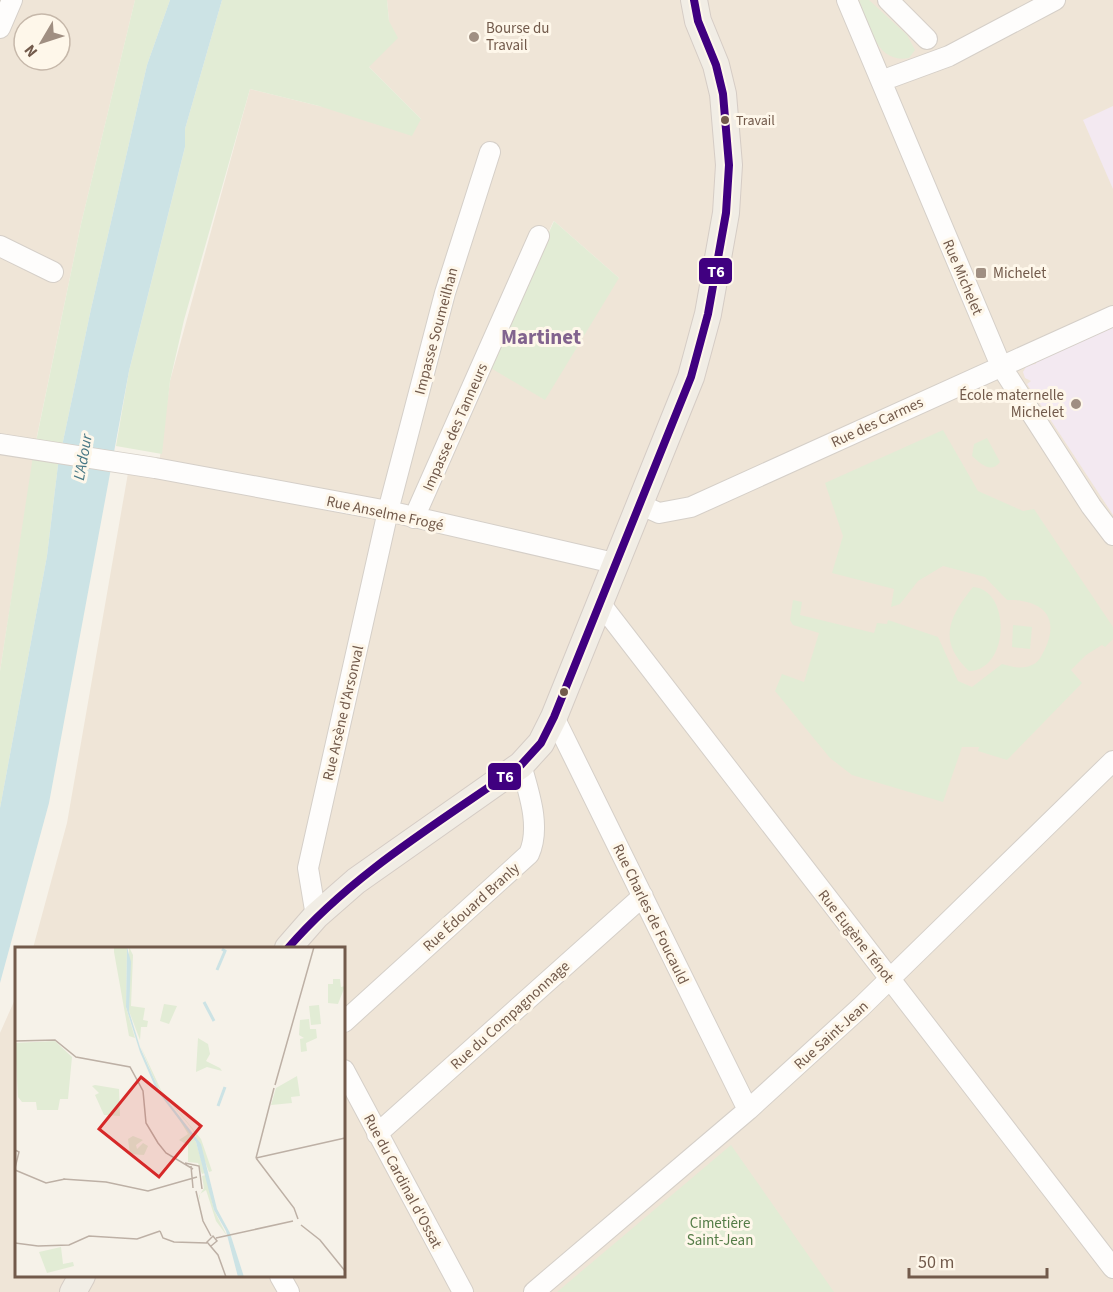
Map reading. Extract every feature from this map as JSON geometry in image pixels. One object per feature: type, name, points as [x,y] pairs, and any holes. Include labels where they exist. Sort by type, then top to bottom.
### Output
[{"type":"main road","points":[[289,947],[316,916],[356,881],[521,765],[541,743],[554,717],[614,563],[691,377],[708,314],[730,178],[723,94],[694,0]]},
{"type":"main road","points":[[73,1292],[81,1277]]},
{"type":"street","points":[[0,28],[12,0]]},
{"type":"street","name":"Rue Michelet","points":[[847,0],[1001,366],[1090,506],[1113,535]]},
{"type":"street","points":[[888,0],[927,39]]},
{"type":"street","points":[[881,81],[949,56],[1055,0]]},
{"type":"street","name":"Impasse Soumeilhan","points":[[388,511],[444,292],[490,153]]},
{"type":"street","name":"Impasse des Tanneurs","points":[[414,518],[539,237]]},
{"type":"street","points":[[0,246],[53,272]]},
{"type":"street","name":"Rue des Carmes","points":[[639,504],[659,513],[691,507],[1113,316]]},
{"type":"street","name":"Rue Anselme Frogé","points":[[0,444],[155,468],[388,511],[614,563]]},
{"type":"street","name":"Rue Arsène d'Arsonval","points":[[316,916],[308,868],[388,511]]},
{"type":"street","name":"Rue Eugène Ténot","points":[[600,603],[1113,1268]]},
{"type":"street","name":"Rue Charles de Foucauld","points":[[554,717],[748,1110]]},
{"type":"street","name":"Rue Saint-Jean","points":[[534,1292],[748,1110],[891,980],[1113,761]]},
{"type":"street","name":"Rue Édouard Branly","points":[[345,1021],[529,854],[536,840],[530,796],[521,765]]},
{"type":"street","name":"Rue du Compagnonnage","points":[[377,1134],[643,896]]},
{"type":"street","name":"Rue du Cardinal d'Ossat","points":[[345,1072],[463,1292]]},
{"type":"street","points":[[281,1277],[289,1292]]},
{"type":"shaded area","points":[[0,0],[135,0],[81,224],[37,436],[0,671]]},
{"type":"shaded area","points":[[387,0],[1113,0],[1113,1292],[0,1292],[0,1033],[15,999],[15,1277],[345,1277],[345,947],[33,947],[67,823],[128,473],[157,479],[170,381],[250,89],[319,106],[421,119],[369,67],[389,21]],"holes":[[[554,221],[619,278],[489,367],[553,222]]]},
{"type":"shaded area","points":[[1113,106],[1113,189],[1083,120]]},
{"type":"shaded area","name":"École maternelle Michelet","points":[[1113,325],[1113,515],[1027,384],[1031,381],[1025,378],[1023,372],[1027,365],[1036,364],[1035,360]]},
{"type":"green space","points":[[135,0],[170,0],[147,65],[58,465],[47,556],[0,808],[0,671],[33,456],[81,224]]},
{"type":"green space","points":[[222,0],[387,0],[389,21],[398,38],[369,67],[421,119],[412,136],[319,106],[250,89],[184,320],[170,381],[162,454],[116,446],[129,371],[185,147],[185,129]]},
{"type":"green space","points":[[869,0],[907,35],[915,50],[909,58],[889,55],[882,49],[871,32],[859,1]]},
{"type":"green space","points":[[554,221],[619,278],[545,400],[489,367]]},
{"type":"green space","points":[[943,430],[978,491],[1023,511],[1034,509],[1113,627],[1113,639],[1105,647],[1102,645],[1086,655],[1071,670],[1082,683],[1007,760],[978,751],[979,747],[962,747],[943,802],[852,775],[830,758],[775,691],[782,674],[804,682],[819,633],[793,625],[790,620],[793,600],[802,602],[800,615],[874,633],[877,623],[887,624],[888,620],[938,637],[958,681],[972,687],[1002,664],[1026,667],[1036,663],[1041,657],[1049,637],[1049,618],[1038,606],[1029,602],[1007,600],[985,577],[943,566],[918,581],[900,604],[891,607],[894,589],[832,573],[843,536],[825,483]]},
{"type":"green space","points":[[987,438],[1000,462],[997,466],[986,466],[972,456],[974,444]]},
{"type":"green space","points":[[973,587],[985,591],[994,601],[1001,629],[998,645],[992,658],[983,667],[969,671],[953,649],[950,629],[958,609]]},
{"type":"green space","points":[[1013,625],[1032,627],[1030,649],[1012,647]]},
{"type":"green space","name":"Cimetière Saint-Jean","points":[[731,1145],[834,1292],[557,1292]]},
{"type":"water","name":"L'Adour","points":[[170,0],[222,0],[185,129],[185,147],[129,371],[49,803],[0,983],[0,808],[47,556],[58,465],[147,65]]},
{"type":"transit line","name":"T6","points":[[289,947],[313,921],[369,872],[521,765],[541,743],[554,717],[691,377],[708,314],[726,213],[729,165],[723,94],[716,65],[698,21],[694,0]]},
{"type":"place","name":"Bourse du Travail","points":[[474,37]]},
{"type":"place","name":"Travail","points":[[725,120]]},
{"type":"place","name":"Michelet","points":[[981,273]]},
{"type":"place","name":"École maternelle Michelet","points":[[1076,404]]},
{"type":"district","name":"Martinet","points":[[541,337]]}]
